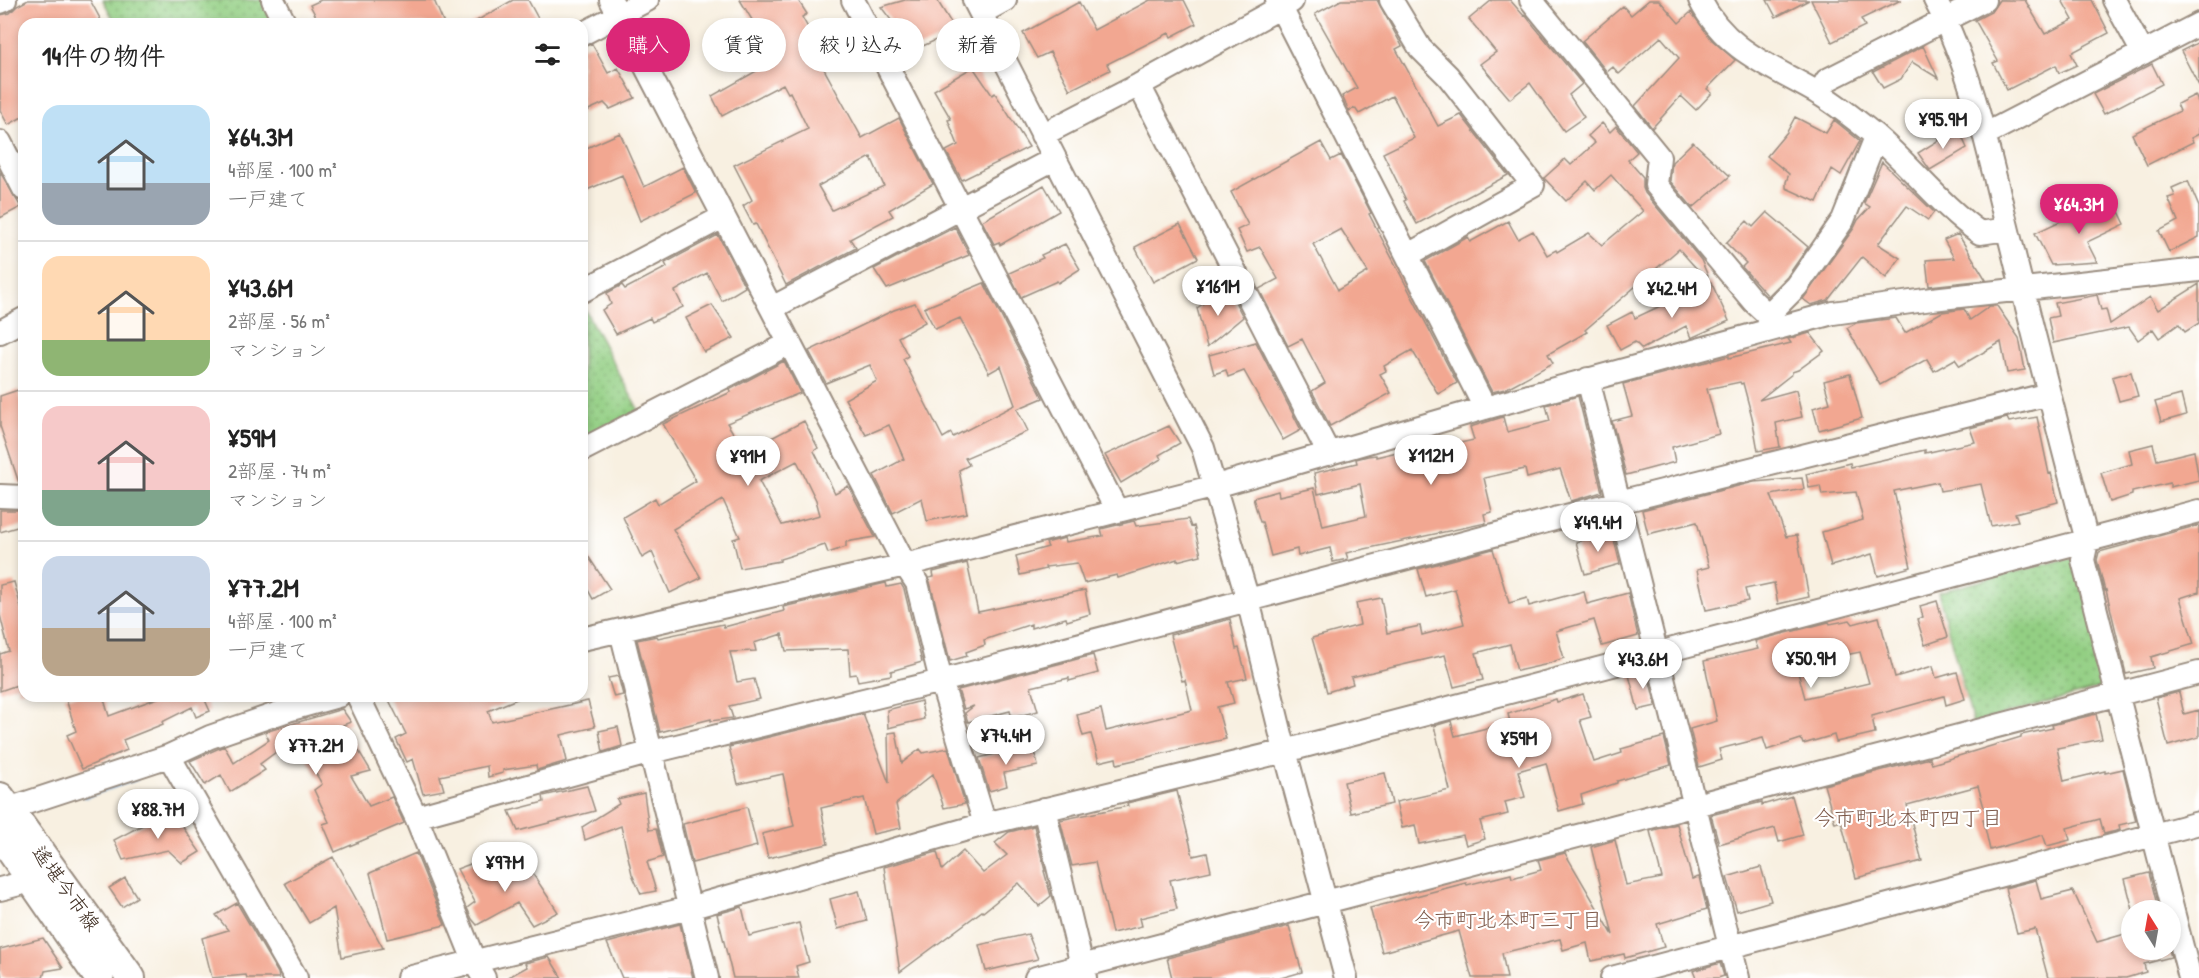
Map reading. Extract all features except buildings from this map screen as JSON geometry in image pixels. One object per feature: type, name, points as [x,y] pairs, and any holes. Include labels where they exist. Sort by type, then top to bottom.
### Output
[{"type":"main road","name":"遙堪今市線","points":[[4,803],[131,978]]},
{"type":"main road","name":"遙堪今市線","points":[[0,835],[99,978]]},
{"type":"street","points":[[0,3],[5,0]]},
{"type":"street","points":[[273,0],[281,18]]},
{"type":"street","points":[[588,29],[615,7],[647,0]]},
{"type":"street","points":[[853,0],[1117,511]]},
{"type":"street","points":[[1005,0],[977,6],[1198,438],[1216,486],[1248,600],[1285,751],[1346,978]]},
{"type":"street","points":[[1391,0],[1420,48],[1448,76],[1533,185],[1408,255]]},
{"type":"street","points":[[1530,0],[1659,157],[1656,184],[1769,322]]},
{"type":"street","points":[[1700,0],[1709,19],[1747,55],[1819,94],[1876,137],[1963,220],[1980,233],[2007,229]]},
{"type":"street","points":[[1819,94],[1827,80],[1940,10],[1984,0]]},
{"type":"street","points":[[2114,0],[2143,53]]},
{"type":"street","points":[[1042,135],[1139,85],[1284,2],[1485,408]]},
{"type":"street","points":[[615,7],[905,565],[917,583],[941,681],[985,824]]},
{"type":"street","points":[[1940,10],[1963,66],[1984,135],[2087,542],[2083,560],[2190,978]]},
{"type":"street","points":[[1984,135],[2199,24]]},
{"type":"street","points":[[1139,85],[1329,454]]},
{"type":"street","points":[[1769,322],[1844,220],[1876,137]]},
{"type":"street","points":[[0,142],[18,163]]},
{"type":"street","points":[[772,308],[1054,159]]},
{"type":"street","points":[[588,288],[723,217]]},
{"type":"street","points":[[588,638],[905,565],[1216,486],[1588,379],[1769,322],[2199,270]]},
{"type":"street","points":[[0,332],[18,322]]},
{"type":"street","points":[[588,447],[790,343]]},
{"type":"street","points":[[1588,379],[1737,978]]},
{"type":"street","points":[[416,817],[652,752],[941,681],[1619,502],[2049,394]]},
{"type":"street","points":[[0,496],[18,497]]},
{"type":"street","points":[[408,978],[479,970],[985,824],[1285,751],[2199,511]]},
{"type":"street","points":[[621,631],[707,978]]},
{"type":"street","points":[[1036,978],[1083,972],[1327,903],[2199,673]]},
{"type":"street","points":[[4,803],[169,756],[210,737],[317,702]]},
{"type":"street","points":[[361,702],[416,817],[479,970]]},
{"type":"street","points":[[169,756],[296,978]]},
{"type":"street","points":[[1044,809],[1083,972]]},
{"type":"street","points":[[1612,978],[2199,823]]},
{"type":"street","points":[[0,889],[31,881]]},
{"type":"green space","points":[[103,0],[265,0],[274,18],[113,18]]},
{"type":"green space","points":[[588,315],[639,411],[588,437]]},
{"type":"green space","points":[[2069,558],[2077,563],[2106,678],[2101,688],[1973,723],[1938,592]]},
{"type":"waterway","points":[[85,795],[135,778]]},
{"type":"district","name":"今市町北本町四丁目","points":[[1908,818]]},
{"type":"district","name":"今市町北本町三丁目","points":[[1508,920]]}]
